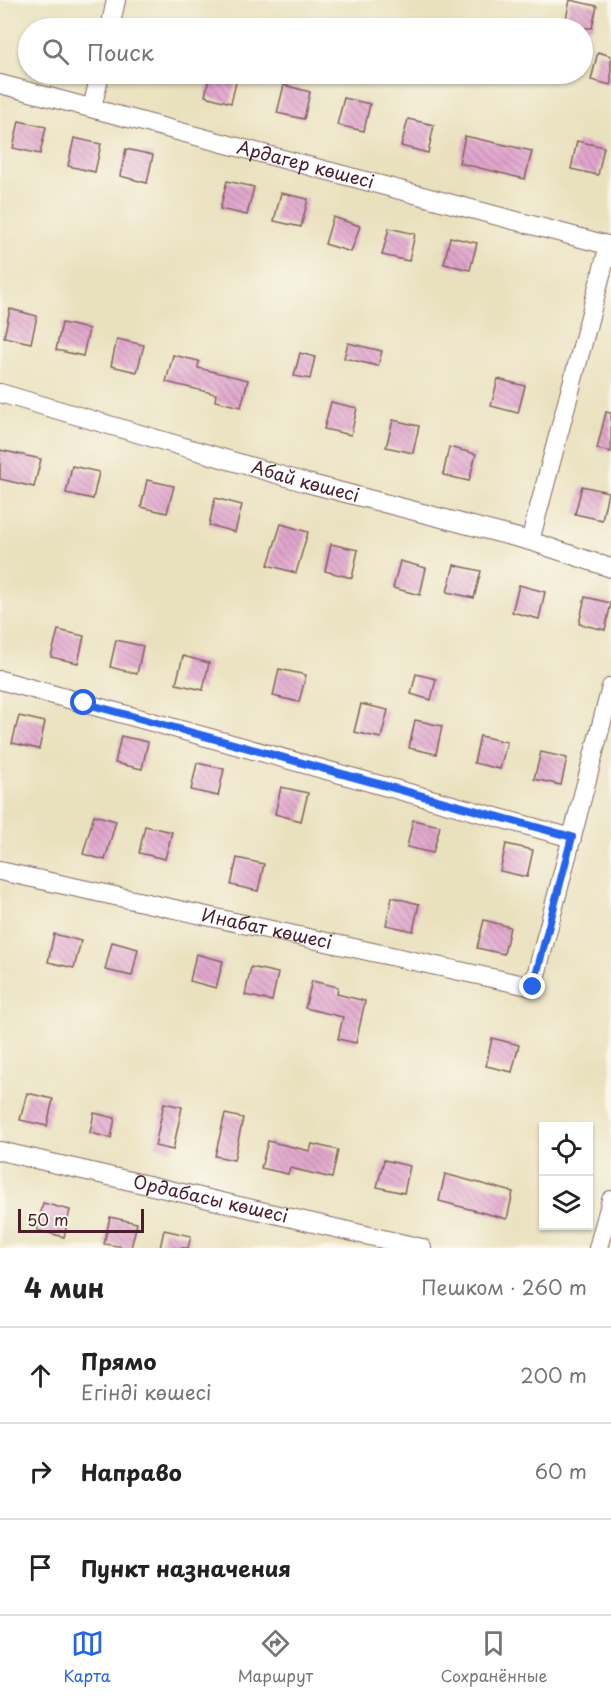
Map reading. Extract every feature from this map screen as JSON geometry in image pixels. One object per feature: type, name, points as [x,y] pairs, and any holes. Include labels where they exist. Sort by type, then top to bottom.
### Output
[{"type":"street","points":[[112,18],[116,0]]},
{"type":"street","name":"Ардагер көшесі","points":[[0,84],[610,246]]},
{"type":"street","points":[[92,108],[98,84]]},
{"type":"street","points":[[530,541],[610,246]]},
{"type":"street","name":"Абай көшесі","points":[[0,393],[307,483],[530,541],[611,568]]},
{"type":"street","points":[[0,680],[572,837],[611,687]]},
{"type":"street","name":"Инабат көшесі","points":[[0,871],[533,987],[572,837]]},
{"type":"street","name":"Ордабасы көшесі","points":[[0,1151],[422,1248]]},
{"type":"street","points":[[598,1248],[611,1200]]},
{"type":"building","points":[[570,0],[597,6],[593,24],[593,18],[566,18]]},
{"type":"building","points":[[598,52],[611,56],[611,85],[593,80]]},
{"type":"building","points":[[208,84],[236,84],[231,103],[205,96]]},
{"type":"building","points":[[284,85],[310,92],[304,119],[277,113]]},
{"type":"building","points":[[344,98],[370,104],[364,131],[337,125]]},
{"type":"building","points":[[408,119],[434,125],[428,153],[401,146]]},
{"type":"building","points":[[19,121],[46,127],[40,154],[13,148]]},
{"type":"building","points":[[465,136],[532,151],[525,179],[459,163]]},
{"type":"building","points":[[74,138],[101,144],[95,172],[68,166]]},
{"type":"building","points":[[577,141],[604,147],[598,175],[571,169]]},
{"type":"building","points":[[126,149],[153,155],[147,183],[120,176]]},
{"type":"building","points":[[227,181],[254,187],[247,215],[220,209]]},
{"type":"building","points":[[281,193],[308,199],[301,227],[274,221]]},
{"type":"building","points":[[333,217],[360,226],[351,252],[325,244]]},
{"type":"building","points":[[389,228],[415,234],[409,261],[382,255]]},
{"type":"building","points":[[450,237],[477,243],[470,270],[444,264]]},
{"type":"building","points":[[10,309],[37,316],[31,343],[4,337]]},
{"type":"building","points":[[62,323],[89,329],[83,356],[56,350]]},
{"type":"building","points":[[117,339],[144,345],[137,372],[111,366]]},
{"type":"building","points":[[348,343],[382,351],[378,366],[344,358]]},
{"type":"building","points":[[300,353],[315,357],[310,379],[294,376]]},
{"type":"building","points":[[173,355],[199,361],[198,368],[248,380],[241,407],[215,401],[216,394],[166,382]]},
{"type":"building","points":[[498,379],[525,386],[518,413],[491,406]]},
{"type":"building","points":[[331,402],[357,408],[351,435],[324,429]]},
{"type":"building","points":[[606,412],[611,413],[611,452],[597,449]]},
{"type":"building","points":[[393,420],[419,426],[413,453],[386,447]]},
{"type":"building","points":[[449,447],[476,454],[469,481],[443,475]]},
{"type":"building","points":[[0,450],[41,459],[34,487],[0,479]]},
{"type":"building","points":[[72,466],[99,472],[93,499],[66,493]]},
{"type":"building","points":[[147,480],[174,486],[167,513],[141,507]]},
{"type":"building","points":[[582,486],[608,492],[602,520],[575,514]]},
{"type":"building","points":[[215,498],[242,505],[235,532],[209,525]]},
{"type":"building","points":[[281,524],[308,532],[296,573],[268,565]]},
{"type":"building","points":[[331,544],[358,550],[352,578],[325,571]]},
{"type":"building","points":[[400,561],[426,568],[420,595],[393,588]]},
{"type":"building","points":[[454,565],[481,571],[474,598],[447,592]]},
{"type":"building","points":[[519,585],[545,592],[539,619],[512,612]]},
{"type":"building","points":[[585,597],[611,603],[605,630],[579,624]]},
{"type":"building","points":[[58,630],[84,636],[78,663],[51,657]]},
{"type":"building","points":[[116,640],[143,646],[137,674],[110,667]]},
{"type":"building","points":[[183,656],[209,663],[203,690],[176,684]]},
{"type":"building","points":[[279,669],[306,675],[299,702],[273,696]]},
{"type":"building","points":[[416,674],[436,679],[431,700],[411,694]]},
{"type":"building","points":[[361,704],[388,710],[381,738],[354,732]]},
{"type":"building","points":[[19,716],[45,722],[39,749],[12,743]]},
{"type":"building","points":[[415,720],[442,726],[436,754],[409,748]]},
{"type":"building","points":[[121,736],[148,742],[142,769],[115,763]]},
{"type":"building","points":[[480,736],[507,742],[500,769],[474,763]]},
{"type":"building","points":[[541,752],[567,758],[561,785],[534,779]]},
{"type":"building","points":[[197,763],[224,769],[218,796],[191,790]]},
{"type":"building","points":[[281,787],[308,793],[301,821],[275,814]]},
{"type":"building","points":[[94,815],[116,821],[105,860],[83,854]]},
{"type":"building","points":[[413,820],[440,826],[433,853],[407,847]]},
{"type":"building","points":[[145,826],[172,832],[165,859],[139,853]]},
{"type":"building","points":[[506,844],[533,850],[527,877],[500,871]]},
{"type":"building","points":[[237,858],[264,864],[258,891],[231,885]]},
{"type":"building","points":[[392,897],[419,904],[413,931],[386,925]]},
{"type":"building","points":[[484,920],[510,927],[504,954],[477,948]]},
{"type":"building","points":[[54,934],[81,941],[74,968],[48,962]]},
{"type":"building","points":[[112,942],[138,949],[132,976],[105,970]]},
{"type":"building","points":[[196,954],[223,961],[216,988],[190,981]]},
{"type":"building","points":[[251,967],[278,973],[272,1001],[245,995]]},
{"type":"building","points":[[312,981],[338,987],[337,994],[365,1001],[356,1043],[338,1039],[343,1017],[305,1008]]},
{"type":"building","points":[[492,1038],[519,1045],[512,1072],[486,1066]]},
{"type":"building","points":[[27,1093],[53,1099],[47,1126],[20,1120]]},
{"type":"building","points":[[164,1103],[182,1107],[173,1150],[155,1146]]},
{"type":"building","points":[[94,1113],[115,1118],[111,1138],[90,1133]]},
{"type":"building","points":[[225,1114],[243,1118],[234,1160],[215,1156]]},
{"type":"building","points":[[268,1141],[310,1151],[312,1144],[338,1150],[332,1178],[290,1168],[288,1174],[261,1168]]},
{"type":"building","points":[[384,1160],[410,1166],[404,1193],[377,1187]]},
{"type":"building","points":[[445,1174],[513,1192],[507,1219],[439,1201]]},
{"type":"building","points":[[43,1203],[70,1210],[64,1237],[37,1230]]},
{"type":"building","points":[[110,1217],[137,1223],[131,1248],[104,1244]]},
{"type":"building","points":[[164,1230],[191,1236],[188,1248],[160,1248]]},
{"type":"route","points":[[84,703],[572,837],[533,987]]}]
